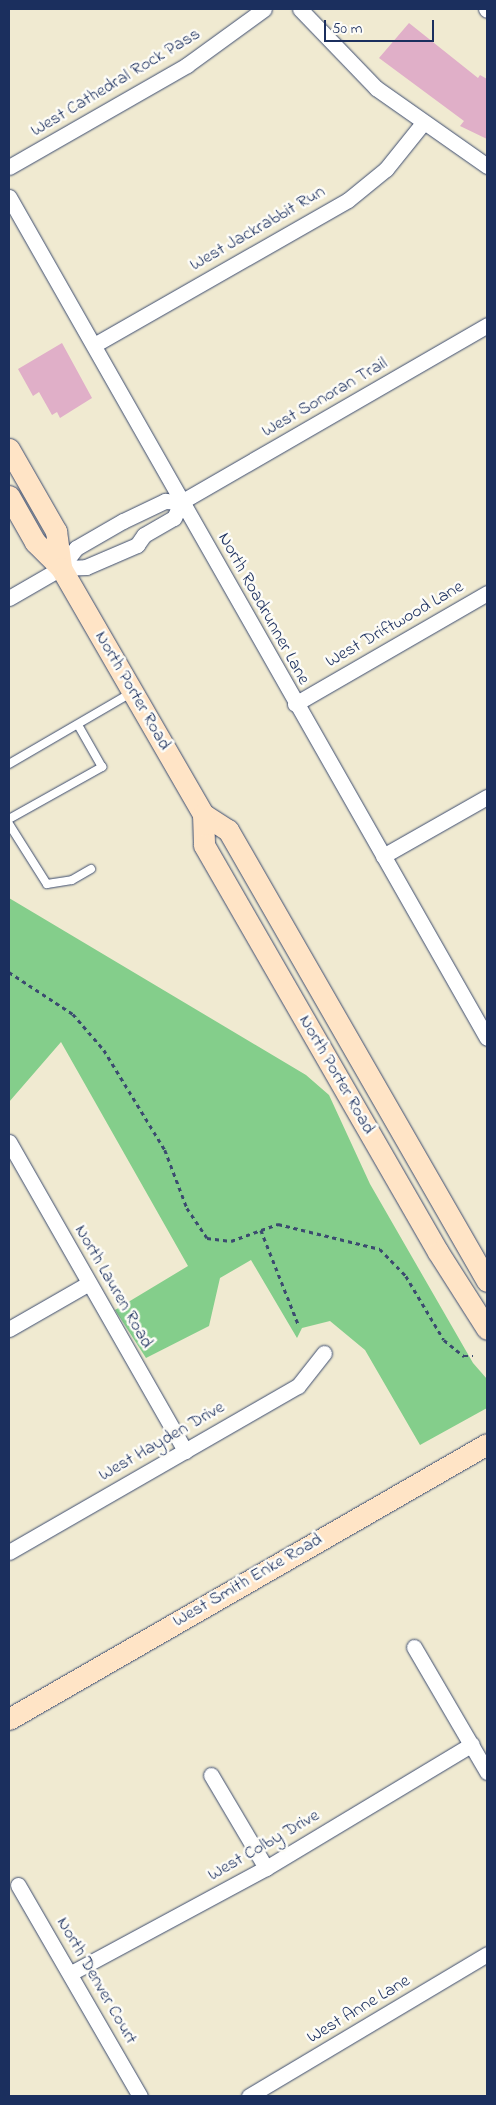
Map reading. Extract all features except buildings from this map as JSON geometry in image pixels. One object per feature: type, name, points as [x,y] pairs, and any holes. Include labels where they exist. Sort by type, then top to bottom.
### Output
[{"type":"street","name":"West Cathedral Rock Pass","points":[[9,167],[187,65],[264,9]]},
{"type":"street","points":[[300,9],[376,88],[423,124],[487,166]]},
{"type":"street","name":"West Jackrabbit Run","points":[[94,345],[348,200],[386,169],[423,124]]},
{"type":"street","name":"North Roadrunner Lane","points":[[9,197],[295,704],[487,1038]]},
{"type":"street","name":"West Sonoran Trail","points":[[61,568],[76,548],[123,521],[165,501],[181,502],[487,325]]},
{"type":"street","name":"North Porter Road","points":[[9,449],[56,531],[61,568]]},
{"type":"street","name":"North Porter Road","points":[[9,496],[35,542],[61,568],[203,814],[228,830],[487,1281]]},
{"type":"street","name":"West Sonoran Trail","points":[[61,568],[86,567],[137,545],[144,535],[174,518],[181,502]]},
{"type":"street","points":[[9,598],[61,568]]},
{"type":"street","name":"West Driftwood Lane","points":[[295,704],[487,593]]},
{"type":"street","points":[[383,856],[487,797]]},
{"type":"street","name":"North Porter Road","points":[[203,814],[204,845],[438,1252],[487,1329]]},
{"type":"street","name":"North Lauren Road","points":[[9,1142],[185,1451]]},
{"type":"street","points":[[9,1328],[89,1282]]},
{"type":"street","name":"West Hayden Drive","points":[[9,1552],[298,1386],[324,1353]]},
{"type":"street","name":"West Smith Enke Road","points":[[9,1719],[487,1444]]},
{"type":"street","points":[[414,1647],[487,1772]]},
{"type":"street","name":"West Colby Drive","points":[[71,1973],[266,1868],[472,1744]]},
{"type":"street","points":[[211,1775],[266,1868]]},
{"type":"street","name":"North Denver Court","points":[[18,1885],[71,1973],[140,2096]]},
{"type":"street","name":"West Anne Lane","points":[[249,2096],[487,1954]]},
{"type":"lane","points":[[9,764],[133,692]]},
{"type":"lane","points":[[9,818],[102,767],[78,725]]},
{"type":"lane","points":[[9,824],[47,884],[72,880],[90,869]]},
{"type":"path","points":[[9,972],[73,1014],[104,1050],[165,1150],[187,1208],[207,1238],[231,1241],[278,1224],[380,1249],[406,1276],[444,1340],[464,1356],[473,1356]]},
{"type":"path","points":[[260,1230],[299,1326]]},
{"type":"green space","points":[[9,898],[306,1075],[329,1095],[370,1184],[473,1363],[487,1379],[487,1408],[420,1445],[365,1350],[330,1321],[302,1328],[297,1338],[251,1260],[220,1278],[209,1326],[146,1358],[115,1310],[188,1266],[61,1042],[9,1102]]}]
